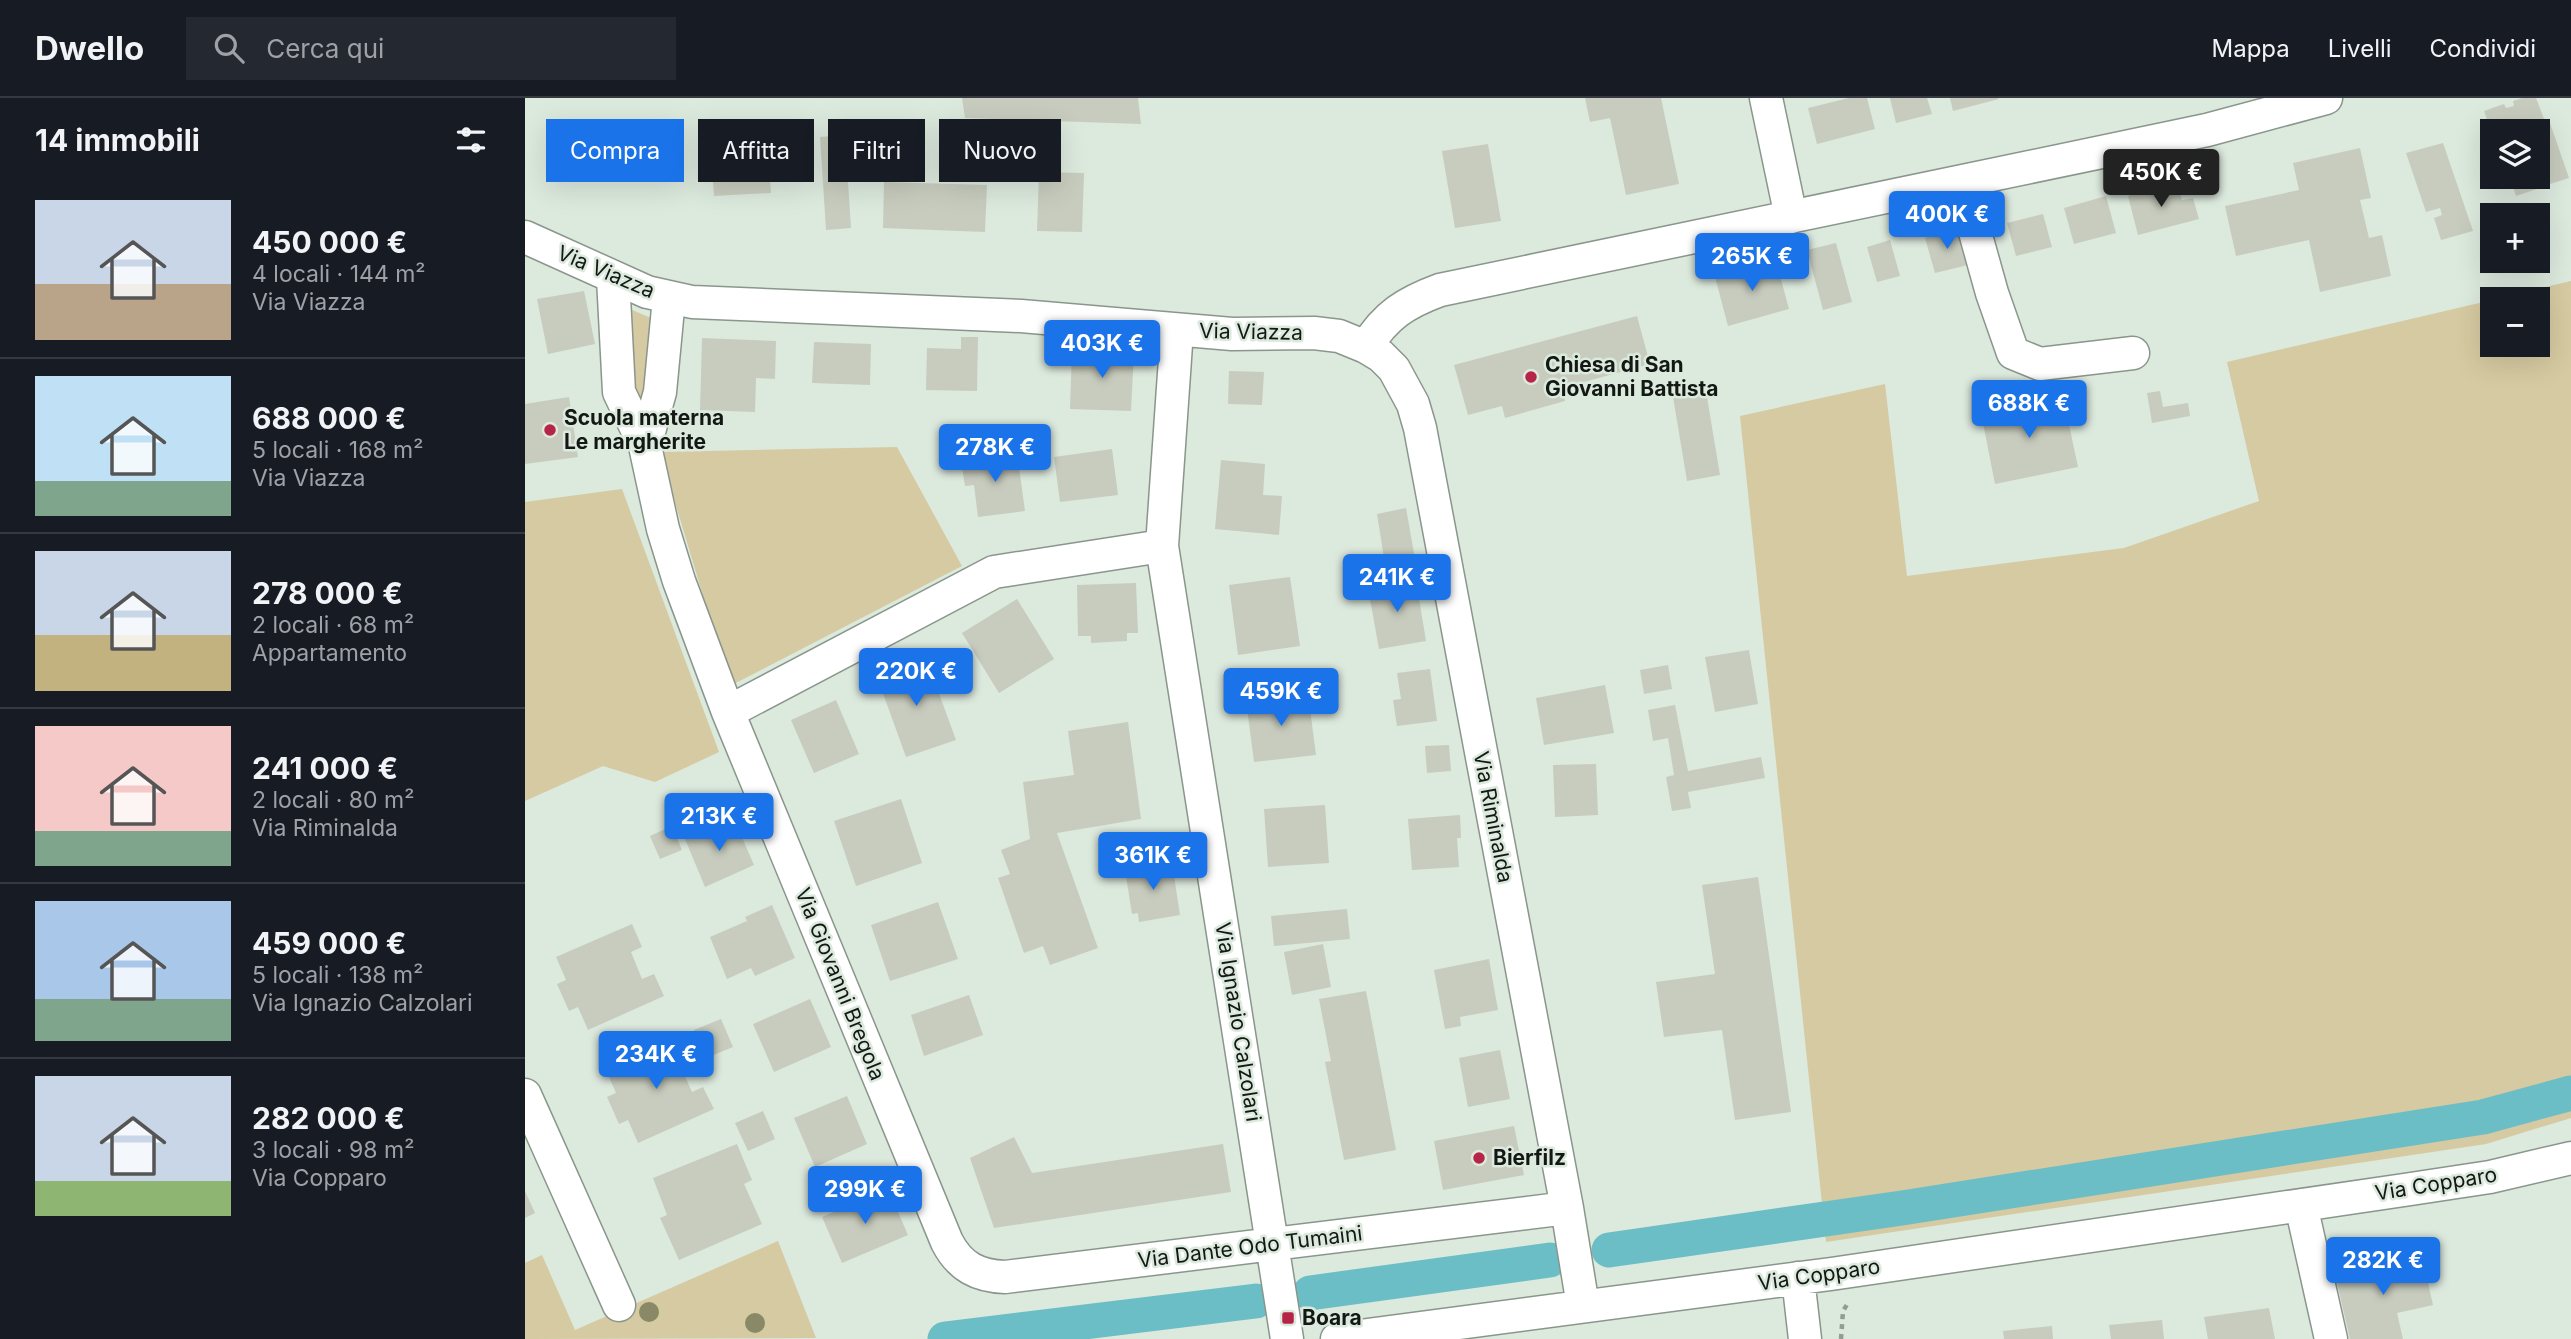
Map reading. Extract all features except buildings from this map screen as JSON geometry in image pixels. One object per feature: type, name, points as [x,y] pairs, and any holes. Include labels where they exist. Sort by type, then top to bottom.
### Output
[{"type":"street","points":[[1766,98],[1791,217]]},
{"type":"street","points":[[1366,347],[1378,327],[1394,312],[1415,299],[1440,290],[2207,130],[2326,98]]},
{"type":"street","points":[[1961,182],[1992,293],[2013,353],[2040,364],[2133,353]]},
{"type":"street","name":"Via Viazza","points":[[525,237],[613,278],[669,298],[732,304],[1073,319],[1232,334],[1314,333],[1339,336],[1366,347]]},
{"type":"street","name":"Via Giovanni Bregola","points":[[613,278],[618,392],[645,446],[663,529],[675,568],[728,712],[947,1242]]},
{"type":"street","name":"Via Giovanni Bregola","points":[[645,446],[660,392],[669,298]]},
{"type":"street","name":"Via Ignazio Calzolari","points":[[1177,330],[1162,546],[1287,1339]]},
{"type":"street","name":"Via Riminalda","points":[[1366,347],[1381,356],[1394,369],[1413,404],[1420,428],[1567,1208],[1583,1306]]},
{"type":"street","points":[[728,712],[994,572],[1162,546]]},
{"type":"street","points":[[525,1095],[619,1305]]},
{"type":"street","name":"Via Copparo","points":[[1337,1339],[1798,1278],[2301,1205],[2478,1179],[2571,1158]]},
{"type":"street","points":[[2301,1205],[2331,1339]]},
{"type":"street","name":"Via Dante Odo Tumaini","points":[[947,1242],[953,1253],[972,1272],[1005,1277],[1567,1208]]},
{"type":"street","points":[[1798,1278],[1805,1339]]},
{"type":"shaded area","points":[[2571,281],[2571,1118],[2486,1144],[1826,1242],[1740,416],[1885,384],[1907,576],[2124,548],[2259,501],[2227,362],[2480,303],[2480,357],[2550,357],[2550,287],[2545,287]]},
{"type":"shaded area","points":[[630,309],[658,321],[641,420],[631,391]]},
{"type":"shaded area","points":[[897,447],[962,566],[730,686],[660,452]]},
{"type":"shaded area","points":[[622,489],[719,752],[655,782],[603,766],[525,801],[525,502]]},
{"type":"shaded area","points":[[778,1241],[816,1338],[525,1339],[525,1263],[542,1255],[575,1330]]},
{"type":"waterway","points":[[1609,1250],[1902,1208],[2483,1117],[2571,1093]]},
{"type":"waterway","points":[[1310,1293],[1550,1260]]},
{"type":"waterway","points":[[945,1339],[1256,1301]]},
{"type":"place","name":"Chiesa di San Giovanni Battista","points":[[1531,377]]},
{"type":"place","name":"Scuola materna Le margherite","points":[[550,430]]},
{"type":"place","name":"Bierfilz","points":[[1479,1158]]},
{"type":"place","name":"Boara","points":[[1288,1318]]}]
